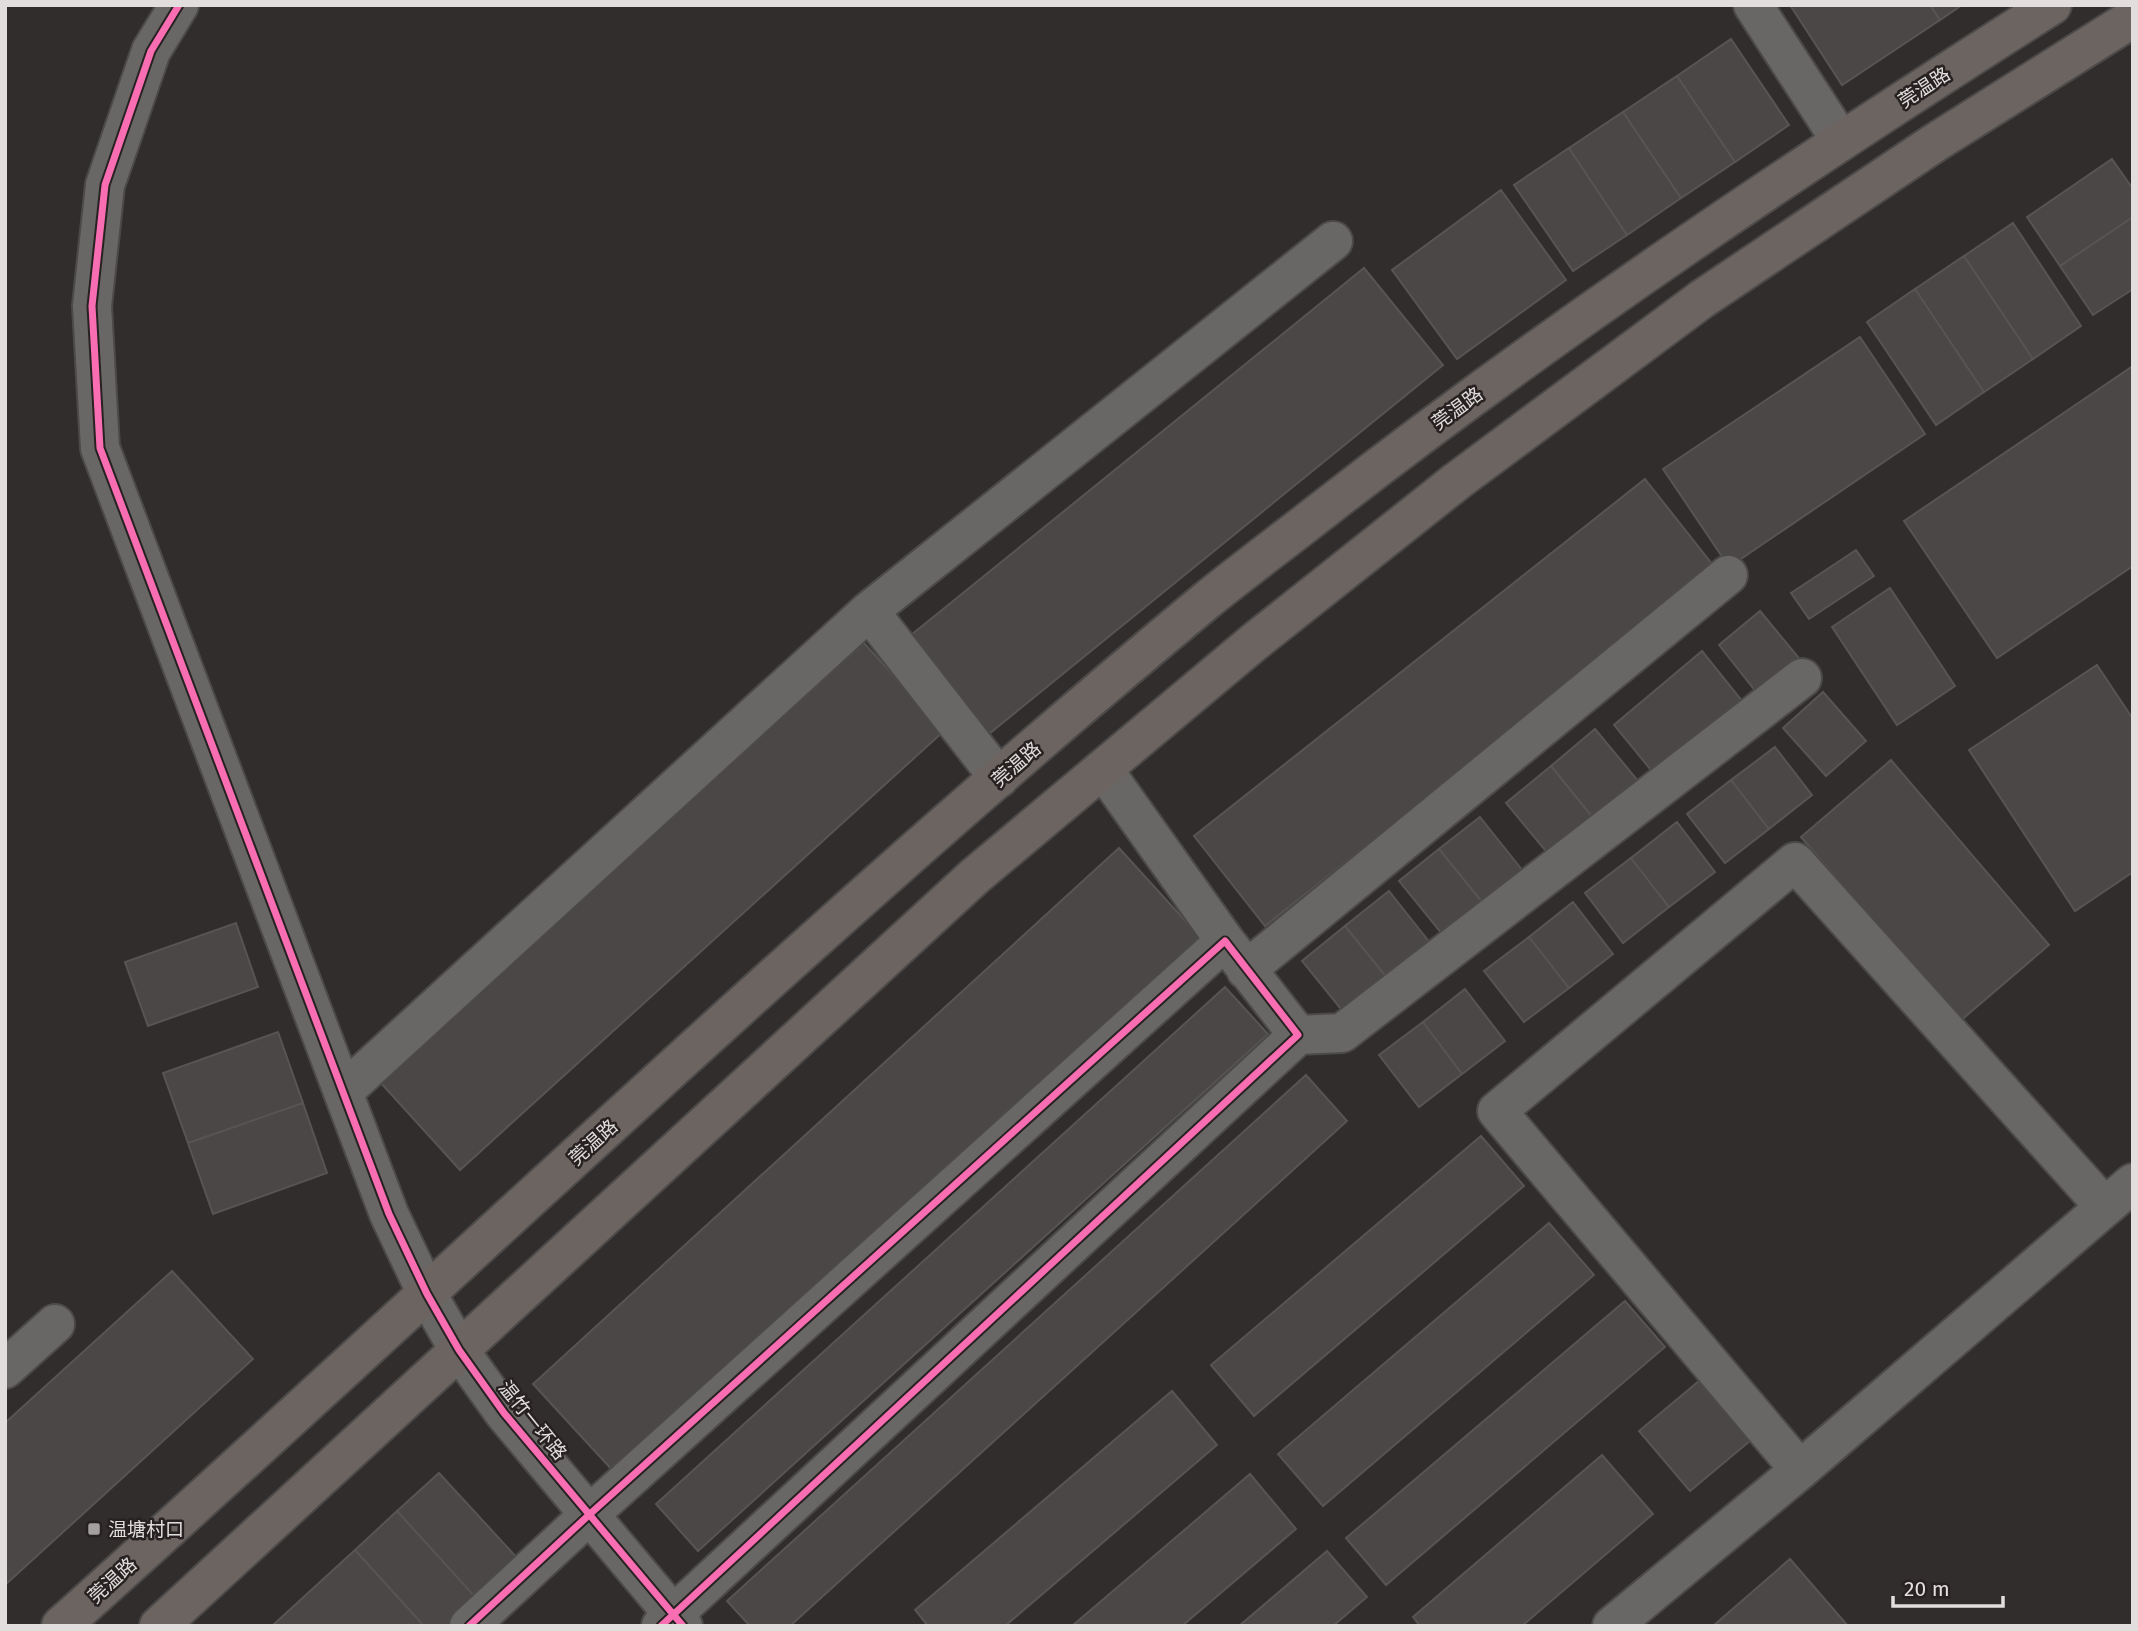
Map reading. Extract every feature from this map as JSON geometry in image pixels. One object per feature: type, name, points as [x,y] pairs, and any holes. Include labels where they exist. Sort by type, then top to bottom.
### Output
[{"type":"main road","name":"莞温路","points":[[61,1626],[936,833],[1210,598],[1419,434],[1670,254],[2052,5]]},
{"type":"main road","points":[[159,1626],[975,876],[1253,643],[1457,481],[1702,299],[1936,142],[2133,18]]},
{"type":"street","name":"温竹一环路","points":[[179,5],[151,51],[105,184],[92,306],[100,448],[389,1214],[427,1294],[459,1350],[504,1413],[590,1514],[672,1622]]},
{"type":"street","points":[[1753,5],[1841,141]]},
{"type":"street","points":[[343,1092],[869,611],[1333,241]]},
{"type":"street","points":[[469,1626],[590,1514],[1236,955],[1728,575]]},
{"type":"street","points":[[869,611],[999,778]]},
{"type":"street","points":[[672,1622],[1298,1035],[1342,1033],[1802,678]]},
{"type":"street","points":[[1103,769],[1236,955],[1298,1035]]},
{"type":"street","points":[[1612,1626],[1800,1470],[2119,1195],[1795,862],[1497,1111],[1800,1470]]},
{"type":"street","points":[[5,1369],[55,1324]]},
{"type":"building","points":[[1790,5],[1930,5],[1940,20],[1842,85]]},
{"type":"building","points":[[1930,5],[1962,5],[1940,20]]},
{"type":"building","points":[[1731,39],[1789,125],[1735,162],[1677,76]]},
{"type":"building","points":[[1677,76],[1735,162],[1681,198],[1623,112]]},
{"type":"building","points":[[1623,112],[1681,198],[1627,235],[1569,148]]},
{"type":"building","points":[[1569,148],[1627,235],[1573,271],[1514,185]]},
{"type":"building","points":[[2112,159],[2133,189],[2133,217],[2060,266],[2027,217]]},
{"type":"building","points":[[1501,190],[1566,280],[1457,359],[1392,270]]},
{"type":"building","points":[[2133,217],[2133,289],[2093,315],[2060,266]]},
{"type":"building","points":[[2013,223],[2081,326],[2033,359],[1964,256]]},
{"type":"building","points":[[1964,256],[2033,359],[1984,392],[1915,289]]},
{"type":"building","points":[[1364,268],[1443,365],[984,738],[905,640]]},
{"type":"building","points":[[1915,289],[1984,392],[1936,425],[1867,322]]},
{"type":"building","points":[[1860,337],[1925,434],[1729,567],[1663,469]]},
{"type":"building","points":[[2133,366],[2133,566],[1997,658],[1904,521]]},
{"type":"building","points":[[1645,479],[1716,569],[1265,926],[1194,836]]},
{"type":"building","points":[[1856,550],[1874,576],[1809,619],[1791,593]]},
{"type":"building","points":[[1890,588],[1955,686],[1897,725],[1832,627]]},
{"type":"building","points":[[1760,611],[1799,658],[1757,693],[1719,645]]},
{"type":"building","points":[[864,643],[944,731],[460,1170],[380,1082]]},
{"type":"building","points":[[1702,651],[1743,702],[1655,775],[1614,725]]},
{"type":"building","points":[[2097,665],[2133,719],[2133,872],[2075,911],[1969,750]]},
{"type":"building","points":[[1823,692],[1866,741],[1826,776],[1783,728]]},
{"type":"building","points":[[1595,729],[1639,782],[1594,819],[1551,766]]},
{"type":"building","points":[[1775,747],[1812,795],[1769,829],[1731,780]]},
{"type":"building","points":[[1891,760],[2049,945],[1959,1022],[1801,837]]},
{"type":"building","points":[[1551,766],[1594,819],[1550,856],[1506,803]]},
{"type":"building","points":[[1731,780],[1769,829],[1725,863],[1687,814]]},
{"type":"building","points":[[1480,817],[1527,876],[1487,908],[1439,849]]},
{"type":"building","points":[[1677,822],[1715,872],[1669,907],[1631,858]]},
{"type":"building","points":[[1119,848],[1200,937],[614,1472],[533,1384]]},
{"type":"building","points":[[1439,849],[1487,908],[1447,940],[1399,881]]},
{"type":"building","points":[[1631,858],[1669,907],[1623,943],[1585,893]]},
{"type":"building","points":[[1389,891],[1431,944],[1388,979],[1345,926]]},
{"type":"building","points":[[1573,902],[1613,954],[1569,988],[1529,937]]},
{"type":"building","points":[[236,923],[258,987],[148,1026],[125,962]]},
{"type":"building","points":[[1345,926],[1388,979],[1345,1014],[1302,961]]},
{"type":"building","points":[[1529,937],[1569,988],[1524,1022],[1484,971]]},
{"type":"building","points":[[1225,987],[1268,1034],[698,1551],[656,1504]]},
{"type":"building","points":[[1465,989],[1505,1041],[1462,1074],[1423,1022]]},
{"type":"building","points":[[1423,1022],[1462,1074],[1419,1107],[1379,1055]]},
{"type":"building","points":[[278,1032],[303,1103],[188,1143],[163,1073]]},
{"type":"building","points":[[1306,1075],[1347,1121],[790,1626],[750,1626],[727,1601]]},
{"type":"building","points":[[303,1103],[327,1173],[213,1214],[188,1143]]},
{"type":"building","points":[[1481,1136],[1524,1186],[1254,1416],[1211,1365]]},
{"type":"building","points":[[1549,1223],[1594,1275],[1323,1506],[1278,1454]]},
{"type":"building","points":[[172,1271],[253,1359],[5,1585],[5,1423]]},
{"type":"building","points":[[1625,1301],[1665,1347],[1386,1585],[1346,1538]]},
{"type":"building","points":[[1699,1381],[1750,1441],[1690,1491],[1639,1431]]},
{"type":"building","points":[[1172,1391],[1217,1445],[1005,1626],[928,1626],[915,1610]]},
{"type":"building","points":[[1602,1455],[1653,1514],[1522,1626],[1420,1626],[1413,1617]]},
{"type":"building","points":[[439,1473],[519,1560],[477,1599],[397,1511]]},
{"type":"building","points":[[1250,1474],[1296,1529],[1182,1626],[1072,1626]]},
{"type":"building","points":[[397,1511],[477,1599],[448,1626],[424,1626],[355,1550]]},
{"type":"building","points":[[355,1550],[424,1626],[272,1626]]},
{"type":"building","points":[[1327,1551],[1367,1597],[1333,1626],[1239,1626]]},
{"type":"building","points":[[1790,1559],[1848,1626],[1713,1626]]},
{"type":"cycle path","points":[[179,5],[151,51],[105,185],[92,306],[100,448],[389,1214],[427,1294],[459,1350],[504,1413],[683,1626]]},
{"type":"cycle path","points":[[469,1626],[1225,941],[1298,1035],[661,1626]]},
{"type":"place","name":"温塘村口","points":[[94,1529]]}]
